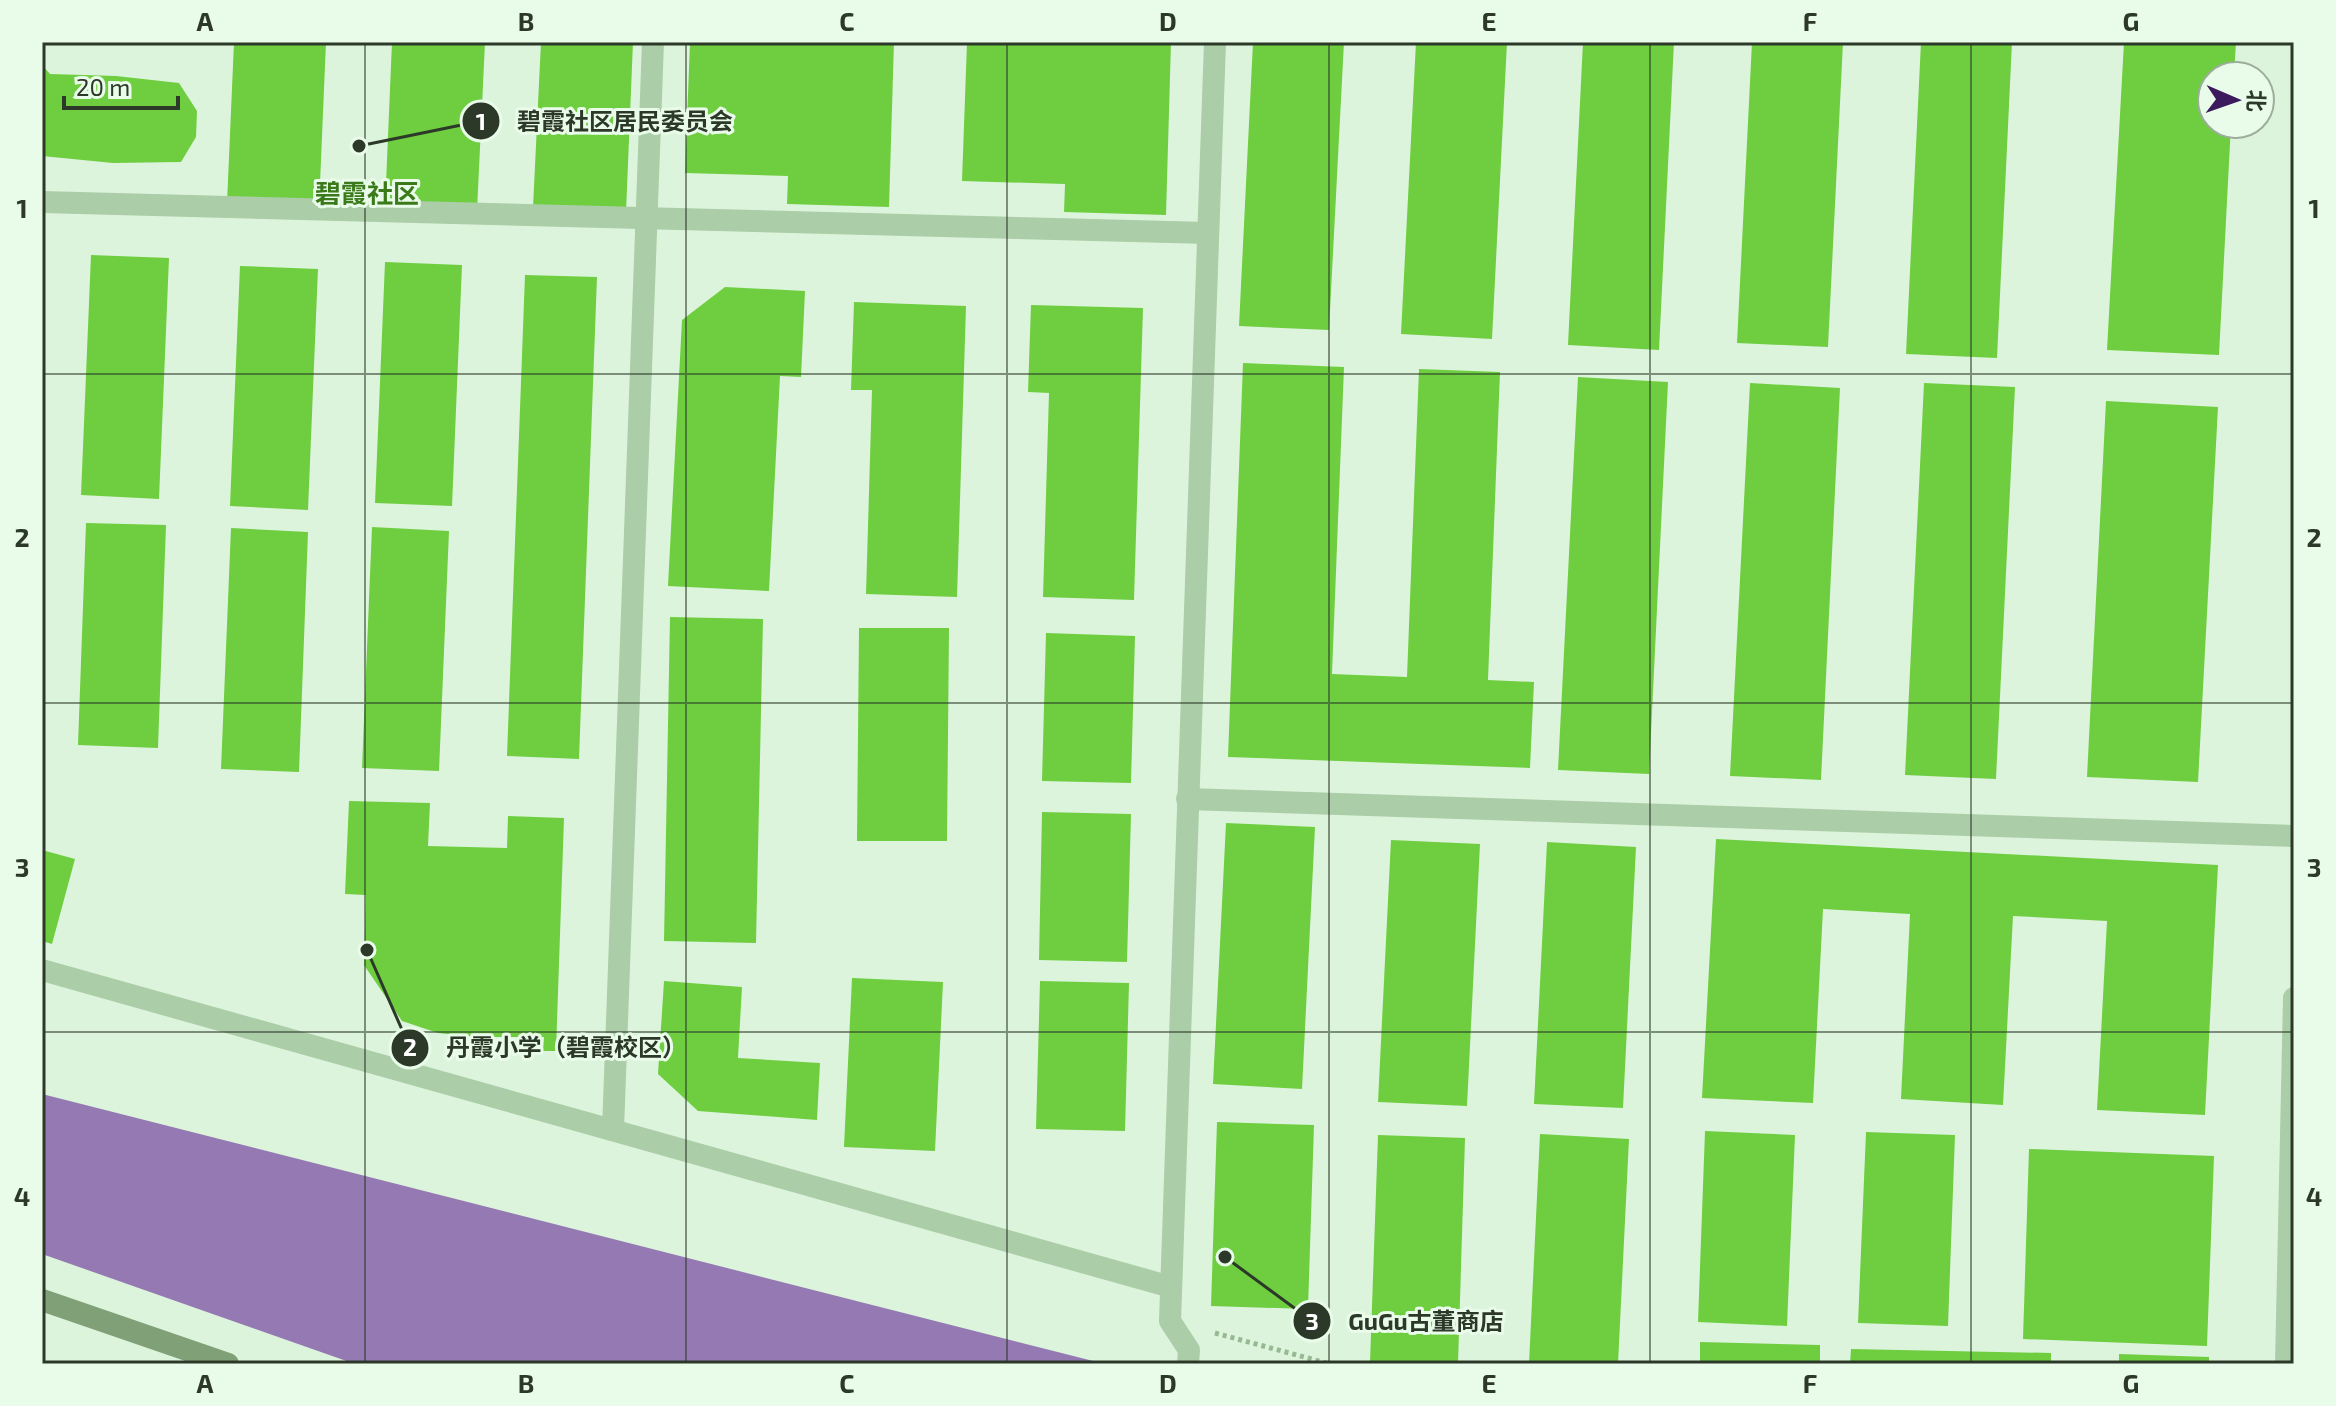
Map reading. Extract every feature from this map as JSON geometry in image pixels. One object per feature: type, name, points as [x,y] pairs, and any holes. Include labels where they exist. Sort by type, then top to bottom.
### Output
[{"type":"main road","points":[[42,1300],[228,1364]]},
{"type":"street","points":[[613,1130],[653,42]]},
{"type":"street","points":[[1188,1357],[1170,1321],[1215,42]]},
{"type":"street","points":[[42,202],[1208,233]]},
{"type":"street","points":[[1187,799],[2294,836]]},
{"type":"street","points":[[42,970],[1171,1287]]},
{"type":"street","points":[[2286,1364],[2294,998]]},
{"type":"path","points":[[1170,1321],[1330,1364]]},
{"type":"shaded area","points":[[42,1094],[1105,1364],[355,1364],[42,1254]]},
{"type":"building","points":[[234,42],[326,42],[319,207],[227,203]]},
{"type":"building","points":[[392,42],[485,42],[477,211],[385,207]]},
{"type":"building","points":[[541,42],[633,42],[626,212],[533,207]]},
{"type":"building","points":[[690,42],[894,42],[889,207],[787,204],[788,176],[685,173]]},
{"type":"building","points":[[967,42],[1171,42],[1166,215],[1064,212],[1065,184],[962,181]]},
{"type":"building","points":[[1253,42],[1344,42],[1329,330],[1239,326]]},
{"type":"building","points":[[1416,42],[1507,42],[1492,339],[1401,334]]},
{"type":"building","points":[[1583,42],[1674,42],[1659,350],[1568,345]]},
{"type":"building","points":[[1752,42],[1843,42],[1828,347],[1737,343]]},
{"type":"building","points":[[1921,42],[2012,42],[1997,358],[1906,354]]},
{"type":"building","points":[[2124,42],[2236,42],[2235,60],[2196,60],[2196,140],[2230,140],[2219,355],[2107,350]]},
{"type":"building","points":[[42,65],[50,74],[116,76],[179,83],[197,111],[196,137],[181,162],[113,163],[42,156]]},
{"type":"building","points":[[91,255],[169,258],[159,499],[81,495]]},
{"type":"building","points":[[385,262],[462,265],[452,506],[375,503]]},
{"type":"building","points":[[240,266],[318,269],[308,510],[230,506]]},
{"type":"building","points":[[525,275],[597,277],[579,759],[507,756]]},
{"type":"building","points":[[725,287],[805,291],[801,377],[780,376],[769,591],[668,586],[682,320]]},
{"type":"building","points":[[854,302],[966,306],[957,597],[866,594],[872,390],[851,390]]},
{"type":"building","points":[[1031,305],[1143,308],[1134,600],[1043,597],[1049,393],[1028,392]]},
{"type":"building","points":[[1243,363],[1344,367],[1332,674],[1407,677],[1419,369],[1500,372],[1488,680],[1534,682],[1530,768],[1228,757]]},
{"type":"building","points":[[1578,377],[1668,382],[1649,774],[1558,770]]},
{"type":"building","points":[[1750,383],[1840,388],[1821,780],[1730,776]]},
{"type":"building","points":[[1924,383],[2015,387],[1996,779],[1905,775]]},
{"type":"building","points":[[2106,401],[2218,407],[2198,782],[2087,777]]},
{"type":"building","points":[[86,523],[166,525],[158,748],[78,745]]},
{"type":"building","points":[[372,527],[449,531],[439,771],[362,768]]},
{"type":"building","points":[[231,528],[308,532],[299,772],[221,769]]},
{"type":"building","points":[[670,617],[763,619],[756,943],[664,941]]},
{"type":"building","points":[[859,628],[949,628],[947,841],[857,841]]},
{"type":"building","points":[[1046,633],[1135,636],[1131,783],[1042,781]]},
{"type":"building","points":[[349,801],[430,803],[428,846],[507,848],[508,816],[564,818],[556,1051],[543,1051],[544,1037],[475,1037],[438,1033],[402,1021],[364,965],[366,895],[345,894]]},
{"type":"building","points":[[1042,812],[1131,814],[1127,962],[1039,960]]},
{"type":"building","points":[[1226,823],[1315,827],[1302,1089],[1213,1084]]},
{"type":"building","points":[[1716,839],[2218,865],[2205,1115],[2097,1110],[2107,921],[2013,916],[2003,1105],[1901,1099],[1910,914],[1823,909],[1813,1103],[1702,1098]]},
{"type":"building","points":[[1391,840],[1480,844],[1467,1106],[1378,1102]]},
{"type":"building","points":[[1547,842],[1636,847],[1623,1108],[1534,1104]]},
{"type":"building","points":[[42,850],[75,859],[52,944],[42,941]]},
{"type":"building","points":[[852,978],[943,982],[935,1151],[844,1147]]},
{"type":"building","points":[[664,981],[742,987],[738,1058],[820,1063],[817,1120],[698,1111],[658,1074]]},
{"type":"building","points":[[1040,981],[1129,983],[1125,1131],[1036,1129]]},
{"type":"building","points":[[1217,1122],[1314,1125],[1308,1309],[1211,1306]]},
{"type":"building","points":[[1705,1131],[1795,1135],[1787,1326],[1698,1322]]},
{"type":"building","points":[[1866,1132],[1955,1135],[1948,1326],[1858,1323]]},
{"type":"building","points":[[1540,1134],[1629,1139],[1618,1364],[1529,1364]]},
{"type":"building","points":[[1378,1135],[1465,1138],[1458,1364],[1370,1363]]},
{"type":"building","points":[[2029,1149],[2214,1156],[2207,1346],[2023,1339]]},
{"type":"building","points":[[1700,1342],[1820,1345],[1820,1364],[1700,1364]]},
{"type":"building","points":[[1851,1349],[2051,1353],[2051,1364],[1850,1364]]},
{"type":"building","points":[[2119,1354],[2209,1357],[2209,1364],[2119,1364]]},
{"type":"place","name":"碧霞社区居民委员会","points":[[359,146]]},
{"type":"place","name":"丹霞小学（碧霞校区）","points":[[367,950]]},
{"type":"place","name":"GuGu古董商店","points":[[1225,1257]]},
{"type":"district","name":"碧霞社区","points":[[367,192]]}]
